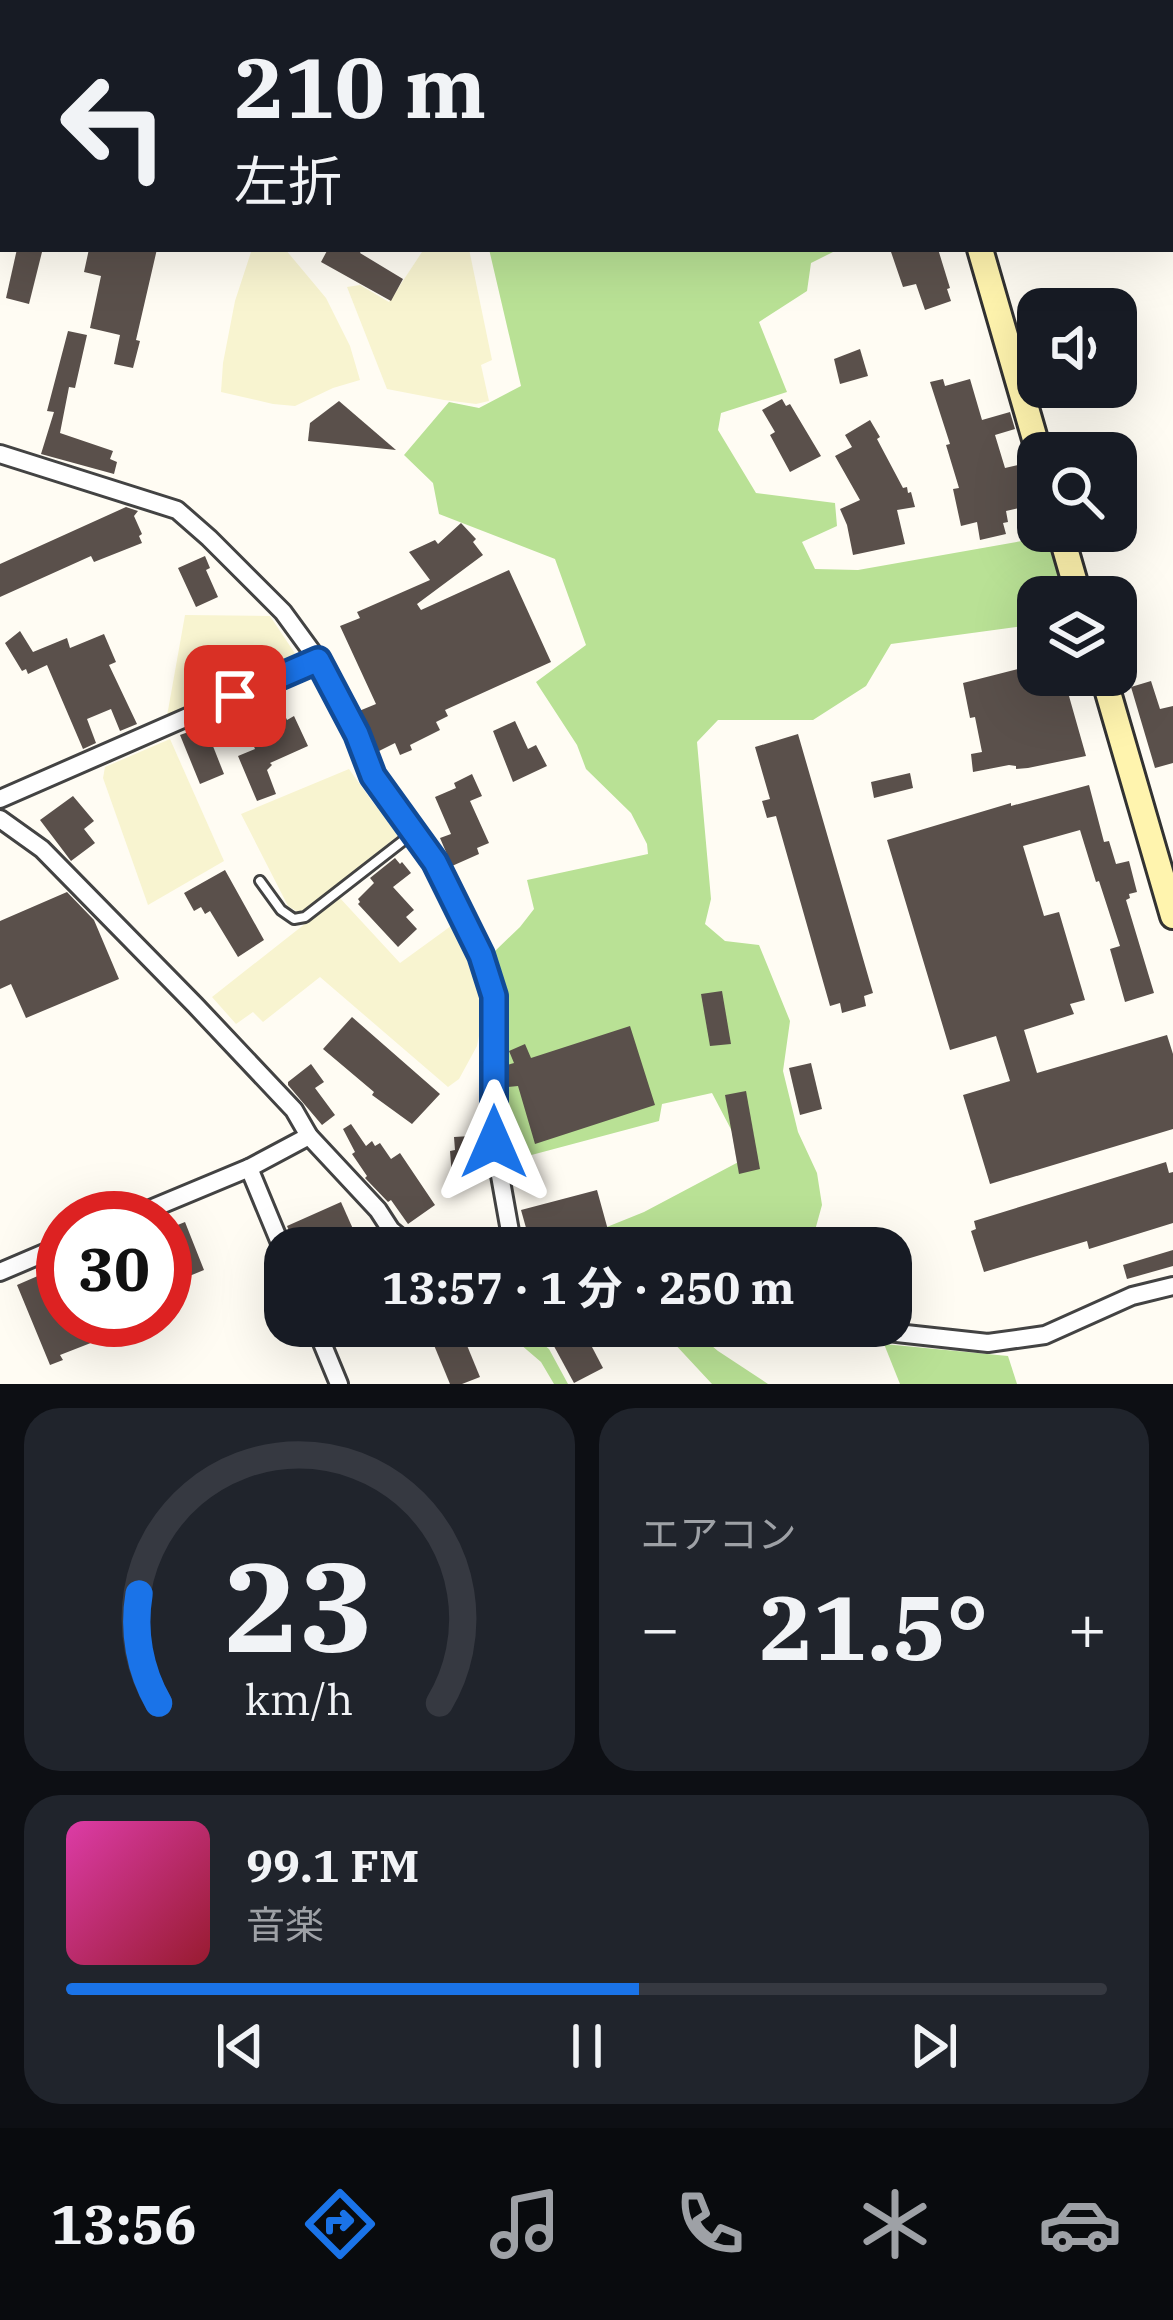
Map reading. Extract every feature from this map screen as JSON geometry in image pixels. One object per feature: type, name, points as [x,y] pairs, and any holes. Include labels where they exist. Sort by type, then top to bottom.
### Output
[{"type":"main road","points":[[981,252],[1034,432]]},
{"type":"main road","points":[[1109,696],[1173,916]]},
{"type":"street","points":[[0,454],[177,510],[283,612],[318,660],[373,776],[435,862],[481,955],[494,996],[494,1142],[509,1227]]},
{"type":"street","points":[[0,800],[318,660]]},
{"type":"street","points":[[0,819],[42,849],[196,1005],[294,1110],[309,1136],[390,1227]]},
{"type":"street","points":[[192,1192],[309,1136]]},
{"type":"street","points":[[249,1168],[273,1227]]},
{"type":"street","points":[[0,1272],[36,1257]]},
{"type":"street","points":[[912,1335],[988,1343],[1045,1335],[1132,1296],[1173,1286]]},
{"type":"street","points":[[324,1347],[339,1384]]},
{"type":"lane","points":[[260,881],[281,910],[294,919],[305,917],[414,832]]},
{"type":"shaded area","points":[[251,252],[288,252],[326,298],[350,346],[360,380],[295,406],[221,392],[235,301]]},
{"type":"shaded area","points":[[422,252],[470,252],[492,360],[481,365],[489,401],[476,404],[387,389],[347,287],[360,285],[389,302]]},
{"type":"shaded area","points":[[185,615],[270,616],[298,658],[167,716]]},
{"type":"shaded area","points":[[170,739],[224,861],[148,905],[103,778],[105,767]]},
{"type":"shaded area","points":[[349,769],[401,833],[298,912],[288,906],[241,814]]},
{"type":"shaded area","points":[[339,897],[400,963],[451,926],[476,974],[484,1010],[477,1046],[459,1079],[448,1087],[320,977],[263,1022],[253,1012],[236,1024],[212,997]]},
{"type":"green space","points":[[490,252],[833,252],[811,263],[807,291],[759,322],[787,392],[721,413],[718,430],[756,493],[835,503],[837,526],[802,542],[815,569],[858,570],[1017,542],[1017,552],[1054,552],[1060,576],[1017,576],[1017,627],[891,644],[866,686],[813,720],[718,720],[697,742],[711,899],[705,924],[725,941],[759,945],[790,1021],[783,1071],[798,1132],[817,1173],[822,1205],[816,1227],[607,1227],[746,1158],[712,1093],[662,1104],[659,1121],[505,1162],[499,1144],[502,1009],[494,952],[534,909],[527,880],[648,854],[631,813],[586,769],[577,745],[536,682],[586,645],[555,559],[439,514],[433,483],[404,455],[449,402],[479,408],[521,386]]},
{"type":"green space","points":[[524,1347],[549,1349],[568,1384],[554,1384],[541,1362]]},
{"type":"green space","points":[[678,1347],[713,1347],[768,1384],[712,1384]]},
{"type":"green space","points":[[885,1347],[1008,1356],[1017,1384],[900,1384]]},
{"type":"building","points":[[16,252],[42,252],[29,304],[6,298]]},
{"type":"building","points":[[88,252],[156,252],[133,368],[114,364],[120,335],[90,328],[101,276],[84,272]]},
{"type":"building","points":[[326,252],[360,252],[403,279],[391,301],[321,262]]},
{"type":"building","points":[[891,252],[939,252],[951,301],[925,310],[916,284],[903,287]]},
{"type":"building","points":[[68,331],[87,335],[60,433],[113,451],[114,474],[41,454],[54,412],[47,411]]},
{"type":"building","points":[[860,349],[868,376],[840,384],[834,359]]},
{"type":"building","points":[[943,379],[945,386],[970,379],[982,420],[1010,412],[1015,429],[995,435],[1005,468],[1017,465],[1017,508],[1006,511],[1006,534],[980,540],[977,522],[961,526],[953,489],[959,488],[946,445],[950,444],[930,382]]},
{"type":"building","points":[[782,399],[786,406],[790,404],[821,456],[790,472],[762,410]]},
{"type":"building","points":[[339,401],[396,450],[308,441],[310,423]]},
{"type":"building","points":[[870,420],[915,507],[897,510],[905,544],[853,555],[840,509],[860,500],[835,456],[852,447],[845,435]]},
{"type":"building","points":[[126,507],[138,511],[134,516],[142,543],[94,562],[91,556],[0,597],[0,564]]},
{"type":"building","points":[[461,523],[483,555],[417,604],[421,610],[509,570],[551,662],[445,710],[448,716],[436,722],[440,730],[410,745],[412,750],[400,755],[395,743],[377,752],[359,711],[376,704],[340,626],[360,618],[357,612],[430,580],[409,552],[435,540],[438,544]]},
{"type":"building","points":[[205,556],[218,597],[196,607],[178,568]]},
{"type":"building","points":[[20,631],[33,652],[67,638],[70,648],[104,634],[116,662],[109,665],[137,724],[120,731],[111,709],[87,719],[96,743],[83,749],[47,665],[28,674],[22,671],[5,643]]},
{"type":"building","points":[[1017,669],[1017,696],[1069,696],[1086,756],[1028,768],[1009,765],[973,772],[971,754],[982,752],[963,683]]},
{"type":"building","points":[[1151,681],[1160,709],[1173,706],[1173,763],[1155,768],[1134,696],[1137,685]]},
{"type":"building","points":[[282,709],[287,720],[294,716],[308,746],[270,763],[267,770],[276,794],[257,801],[238,756],[255,749],[245,726]]},
{"type":"building","points":[[515,721],[528,749],[536,745],[547,766],[513,782],[493,731]]},
{"type":"building","points":[[205,726],[224,774],[200,784],[180,735]]},
{"type":"building","points":[[798,734],[873,993],[864,996],[866,1006],[842,1013],[840,1003],[830,1006],[776,816],[767,818],[762,801],[770,799],[755,747]]},
{"type":"building","points":[[910,773],[913,788],[874,798],[871,782]]},
{"type":"building","points":[[472,774],[482,796],[470,801],[489,843],[477,848],[479,854],[452,866],[440,838],[451,834],[435,797]]},
{"type":"building","points":[[1089,785],[1104,842],[1109,841],[1116,864],[1129,861],[1137,892],[1126,900],[1154,993],[1125,1002],[1110,949],[1120,946],[1080,830],[1023,846],[1044,916],[1059,912],[1085,1000],[1070,1004],[1074,1014],[1024,1030],[1037,1073],[1167,1035],[1173,1054],[1173,1129],[990,1184],[963,1095],[1010,1081],[996,1036],[950,1050],[887,840]]},
{"type":"building","points":[[73,796],[94,821],[84,829],[95,843],[71,861],[40,820]]},
{"type":"building","points":[[395,858],[411,873],[393,887],[414,910],[406,917],[417,929],[398,947],[358,904],[374,883],[370,878]]},
{"type":"building","points":[[225,870],[264,940],[238,957],[210,911],[205,914],[201,907],[194,911],[184,893]]},
{"type":"building","points":[[67,892],[94,920],[119,979],[26,1018],[11,984],[0,989],[0,921]]},
{"type":"building","points":[[722,991],[731,1044],[710,1046],[701,994]]},
{"type":"building","points":[[352,1017],[440,1094],[412,1124],[372,1095],[323,1049]]},
{"type":"building","points":[[630,1026],[655,1105],[535,1144],[518,1086],[507,1087],[507,1065],[514,1063],[509,1051],[525,1044],[531,1058]]},
{"type":"building","points":[[811,1063],[822,1109],[800,1115],[789,1068]]},
{"type":"building","points":[[311,1064],[324,1082],[315,1088],[335,1115],[322,1125],[288,1085]]},
{"type":"building","points":[[746,1091],[760,1169],[739,1174],[725,1095]]},
{"type":"building","points":[[351,1124],[366,1146],[372,1141],[375,1146],[380,1143],[391,1159],[400,1153],[435,1205],[408,1224],[391,1200],[365,1178],[343,1129]]},
{"type":"building","points":[[471,1136],[479,1175],[452,1177],[454,1137]]},
{"type":"building","points":[[1166,1162],[1169,1173],[1173,1172],[1173,1223],[1089,1249],[1087,1241],[984,1272],[971,1231],[976,1229],[974,1221]]},
{"type":"building","points":[[597,1190],[607,1227],[526,1227],[521,1210]]},
{"type":"building","points":[[341,1202],[352,1227],[287,1227]]},
{"type":"building","points":[[192,1240],[204,1270],[192,1275]]},
{"type":"building","points":[[1173,1250],[1173,1266],[1127,1279],[1123,1265]]},
{"type":"building","points":[[36,1277],[36,1331],[17,1285]]},
{"type":"building","points":[[43,1347],[80,1347],[60,1355],[63,1360],[50,1365]]},
{"type":"building","points":[[435,1347],[468,1347],[480,1377],[450,1384]]},
{"type":"building","points":[[554,1347],[592,1347],[603,1368],[574,1383]]},
{"type":"route","points":[[235,696],[318,660],[373,776],[435,862],[481,955],[494,996],[494,1142]]}]
